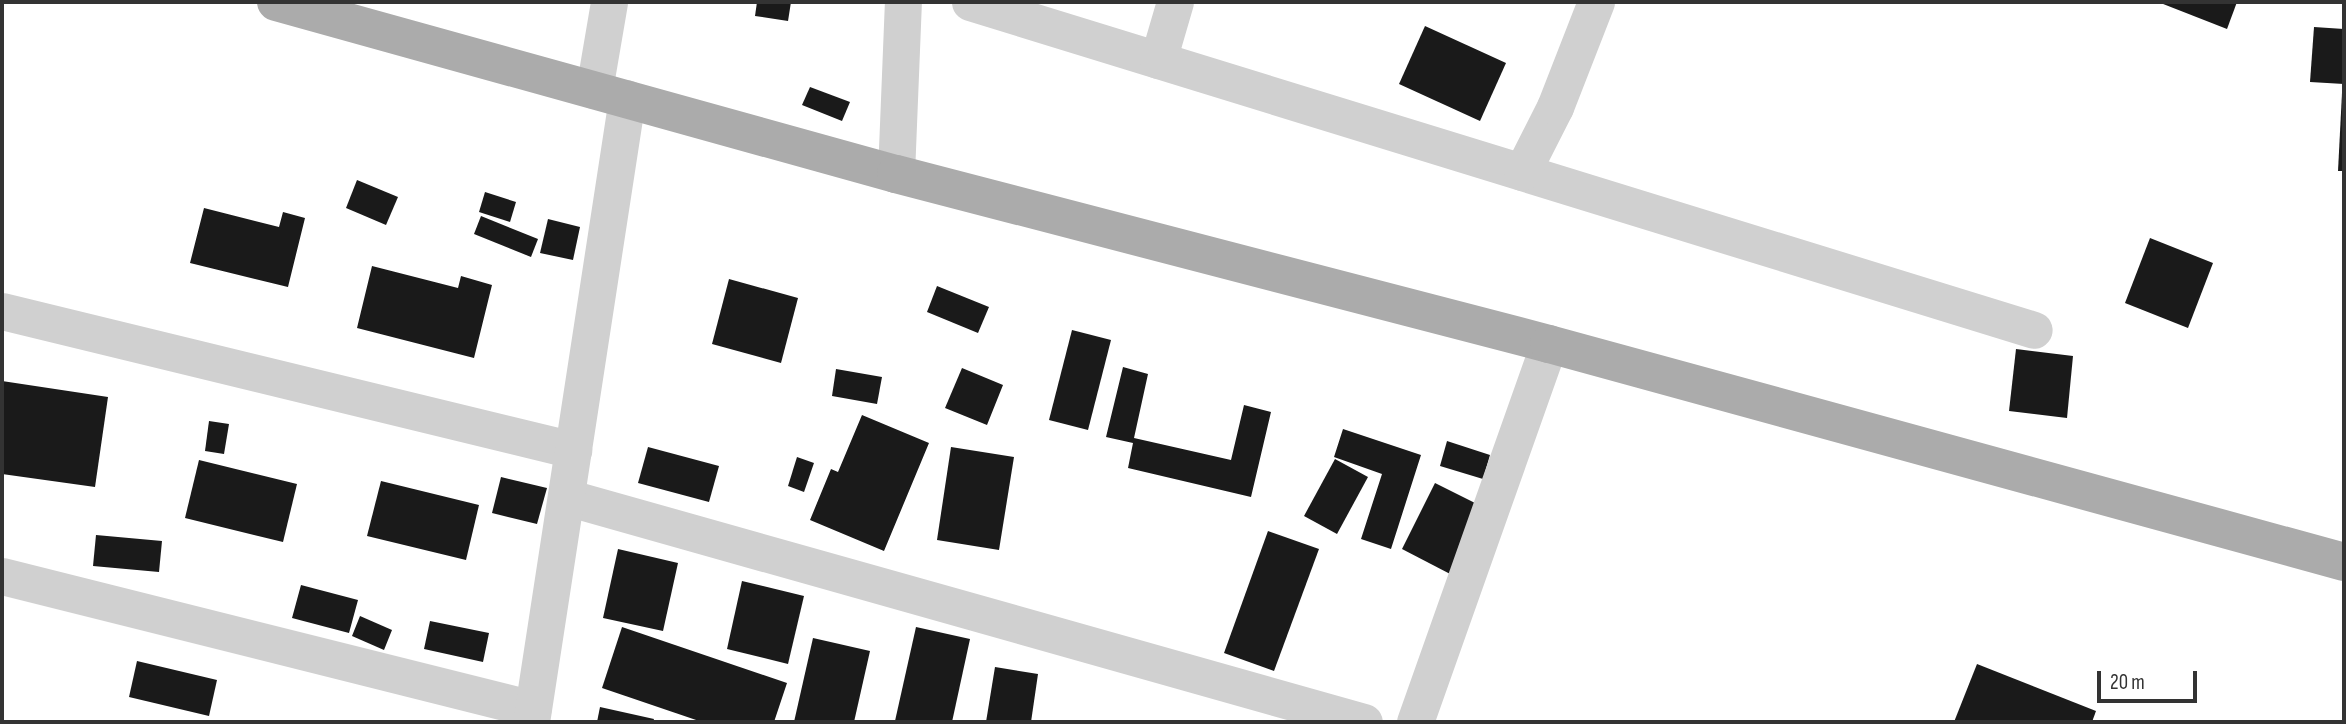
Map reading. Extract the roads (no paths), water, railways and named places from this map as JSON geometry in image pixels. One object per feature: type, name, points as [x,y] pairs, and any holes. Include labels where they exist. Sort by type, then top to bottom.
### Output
[{"type":"main road","points":[[276,2],[896,174],[1549,344],[2344,562]]},
{"type":"street","points":[[2,576],[532,716],[573,450],[610,94],[609,2]]},
{"type":"street","points":[[896,174],[903,2]]},
{"type":"street","points":[[970,2],[2034,330]]},
{"type":"street","points":[[1158,60],[1175,2]]},
{"type":"street","points":[[1522,172],[1555,107],[1597,2]]},
{"type":"street","points":[[2,311],[573,450]]},
{"type":"street","points":[[1415,722],[1549,344]]},
{"type":"street","points":[[566,497],[1364,722]]}]
